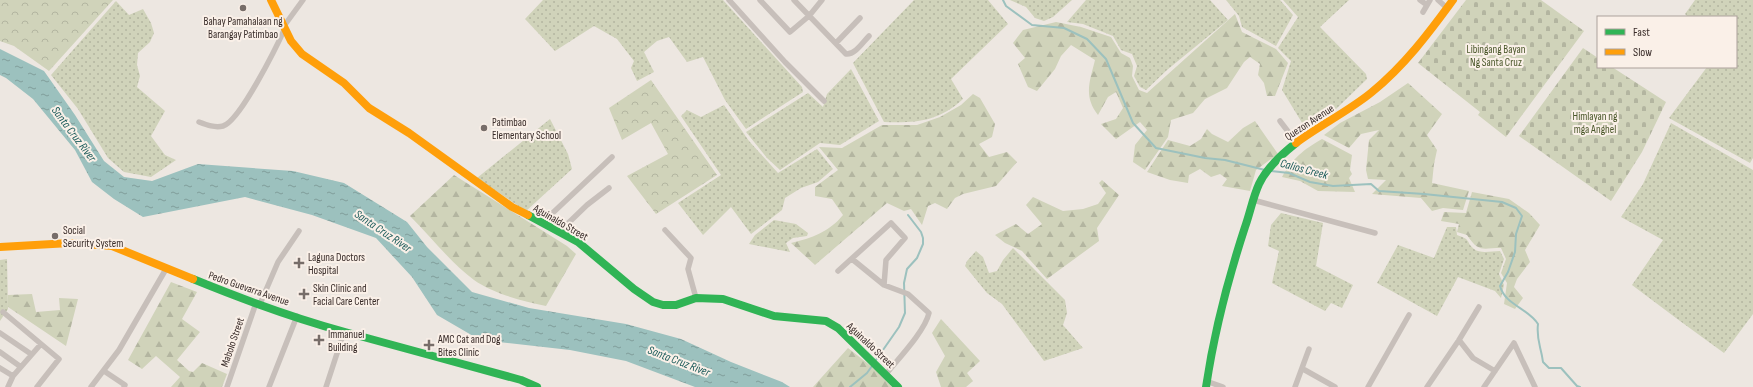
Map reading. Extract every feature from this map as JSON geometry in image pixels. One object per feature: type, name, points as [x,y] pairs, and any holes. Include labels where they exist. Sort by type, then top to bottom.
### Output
[{"type":"main road","name":"Aguinaldo Street","points":[[271,0],[290,41],[302,54],[344,83],[370,108],[409,133],[512,207],[578,242],[634,289],[652,302],[663,305],[676,305],[696,298],[722,299],[774,316],[817,318],[826,321],[838,328],[898,387]]},
{"type":"main road","name":"Quezon Avenue","points":[[1206,384],[1210,360],[1237,252],[1263,176],[1270,165],[1296,142],[1347,110],[1388,79],[1404,64],[1453,0]]},
{"type":"main road","name":"Pedro Guevarra Avenue","points":[[0,247],[95,242],[112,246],[166,269],[258,304],[344,332],[393,344],[521,380],[536,387]]},
{"type":"main road","points":[[515,387],[521,380]]},
{"type":"street","points":[[199,122],[214,127],[224,126],[231,120],[253,88],[274,52],[284,27],[303,0]]},
{"type":"street","points":[[729,0],[785,62],[824,101]]},
{"type":"street","points":[[760,0],[790,32],[809,16],[822,0]]},
{"type":"street","points":[[794,0],[846,54],[850,54],[869,36]]},
{"type":"street","points":[[1420,0],[1429,2],[1423,12]]},
{"type":"street","points":[[1438,0],[1447,8]]},
{"type":"street","points":[[836,43],[860,18]]},
{"type":"street","points":[[1280,121],[1296,142]]},
{"type":"street","points":[[542,223],[612,157]]},
{"type":"street","points":[[559,232],[587,205],[609,188]]},
{"type":"street","points":[[1254,200],[1375,232]]},
{"type":"street","points":[[838,271],[891,223],[905,238],[886,260],[884,285]]},
{"type":"street","points":[[665,230],[691,258],[688,269],[696,298]]},
{"type":"street","name":"Mabolo Street","points":[[227,387],[258,304],[278,262],[299,231]]},
{"type":"street","points":[[852,259],[884,285],[908,294],[929,313],[928,319],[886,374]]},
{"type":"street","points":[[91,387],[119,350],[166,269]]},
{"type":"street","points":[[1427,387],[1459,340],[1478,307]]},
{"type":"street","points":[[3,312],[59,360],[37,387]]},
{"type":"street","points":[[1368,387],[1409,315]]},
{"type":"street","points":[[269,387],[297,316]]},
{"type":"street","points":[[326,387],[344,332]]},
{"type":"street","points":[[0,333],[31,354]]},
{"type":"street","points":[[1459,340],[1473,358],[1495,371]]},
{"type":"street","points":[[1484,387],[1514,343],[1535,387]]},
{"type":"street","points":[[8,387],[13,376],[41,344]]},
{"type":"street","points":[[1295,387],[1303,369],[1308,348]]},
{"type":"street","points":[[0,352],[21,367]]},
{"type":"street","points":[[0,368],[13,376]]},
{"type":"street","points":[[1303,369],[1335,387]]},
{"type":"street","points":[[104,371],[125,385],[124,387]]},
{"type":"street","points":[[1206,384],[1223,387]]},
{"type":"green space","points":[[0,0],[113,0],[49,71],[14,46],[0,41]]},
{"type":"green space","points":[[543,0],[723,0],[802,87],[803,92],[746,129],[725,100],[703,57],[687,62],[669,37],[657,41],[644,52],[654,72],[637,81],[631,68],[634,61],[617,39],[594,26],[555,51],[525,19]]},
{"type":"green space","points":[[914,0],[988,0],[1008,24],[951,79],[963,99],[954,107],[926,120],[884,122],[853,63]]},
{"type":"green space","points":[[1010,0],[1072,0],[1053,17],[1044,21],[1035,18],[1026,7]]},
{"type":"green space","points":[[1086,0],[1210,0],[1228,20],[1167,70],[1146,90],[1140,87],[1134,76],[1137,66],[1132,54],[1121,50],[1113,36],[1083,24],[1067,22]]},
{"type":"green space","points":[[1226,0],[1280,0],[1293,15],[1276,46],[1242,27],[1239,16]]},
{"type":"green space","points":[[1283,0],[1349,0],[1320,27],[1366,74],[1367,79],[1336,109],[1304,126],[1282,90],[1291,61],[1278,48],[1298,17]]},
{"type":"green space","name":"Libingang Bayan Ng Santa Cruz","points":[[1466,0],[1541,0],[1584,31],[1506,137],[1478,115],[1480,112],[1418,63]]},
{"type":"green space","points":[[1695,0],[1753,0],[1753,158],[1750,163],[1669,118],[1706,68],[1737,68],[1737,16],[1687,16],[1685,14]]},
{"type":"green space","points":[[116,1],[129,15],[143,9],[151,23],[154,33],[150,42],[138,53],[137,65],[140,76],[137,87],[165,111],[151,136],[165,155],[176,160],[151,177],[124,172],[108,158],[78,109],[51,75]]},
{"type":"green space","points":[[1235,14],[1242,32],[1276,49],[1288,63],[1275,96],[1267,96],[1264,83],[1258,75],[1260,64],[1250,57],[1244,62],[1227,88],[1205,99],[1193,113],[1171,120],[1168,137],[1145,170],[1133,162],[1135,145],[1147,130],[1140,122],[1116,139],[1101,124],[1116,119],[1123,108],[1116,92],[1108,97],[1098,115],[1093,108],[1090,101],[1089,88],[1095,60],[1071,45],[1061,56],[1055,69],[1037,91],[1028,87],[1018,64],[1025,58],[1013,43],[1023,30],[1056,22],[1081,27],[1111,37],[1121,53],[1130,58],[1133,66],[1132,76],[1139,90],[1147,93]]},
{"type":"green space","name":"Himlayan ng mga Anghel","points":[[1583,48],[1597,57],[1597,68],[1614,68],[1666,102],[1642,152],[1611,201],[1519,136]]},
{"type":"green space","points":[[851,69],[879,121],[840,145],[820,143],[780,170],[767,158],[746,132],[808,93],[823,107],[827,94]]},
{"type":"green space","points":[[651,80],[717,175],[656,214],[627,176],[668,154],[651,123],[622,140],[609,108]]},
{"type":"green space","points":[[1408,83],[1442,114],[1427,135],[1437,150],[1432,183],[1469,191],[1463,210],[1443,208],[1432,211],[1421,198],[1372,194],[1386,180],[1368,179],[1366,170],[1369,140],[1379,130],[1361,134],[1349,148],[1324,135],[1340,123],[1380,102]]},
{"type":"green space","points":[[973,94],[980,98],[995,124],[992,137],[979,144],[989,157],[1007,152],[1017,162],[996,186],[963,194],[955,198],[947,209],[935,203],[928,206],[922,225],[911,209],[904,211],[887,203],[815,265],[791,243],[820,234],[832,226],[843,215],[832,199],[815,196],[815,187],[838,170],[819,147],[842,148],[882,125],[917,125],[940,117],[961,105]]},
{"type":"green space","points":[[724,105],[749,141],[778,173],[817,149],[833,169],[818,182],[801,188],[785,198],[782,210],[751,234],[731,207],[703,235],[678,203],[721,175],[681,116],[687,110],[701,117]]},
{"type":"green space","points":[[550,119],[568,154],[572,169],[526,211],[477,178]]},
{"type":"green space","points":[[1255,121],[1278,154],[1256,170],[1250,191],[1222,186],[1227,179],[1220,174],[1211,177],[1200,169],[1189,175],[1188,183],[1170,180],[1147,172],[1168,140],[1190,146],[1201,139],[1207,129],[1212,134],[1228,142],[1243,128]]},
{"type":"green space","points":[[1671,123],[1753,170],[1753,314],[1724,353],[1632,285],[1663,240],[1621,217],[1643,184]]},
{"type":"green space","points":[[1322,139],[1352,155],[1350,170],[1352,174],[1349,178],[1355,192],[1318,191],[1300,181],[1282,177],[1299,155]]},
{"type":"green space","points":[[454,175],[567,246],[576,254],[546,306],[499,293],[474,280],[449,257],[410,216]]},
{"type":"green space","points":[[1102,180],[1119,195],[1097,228],[1099,241],[1047,279],[1022,251],[1005,243],[995,235],[1016,224],[1028,234],[1042,224],[1026,205],[1033,197],[1063,211],[1083,209],[1098,204],[1106,193],[1099,183]]},
{"type":"green space","points":[[1472,192],[1509,199],[1529,213],[1540,225],[1525,250],[1530,262],[1517,279],[1514,287],[1523,298],[1515,309],[1504,304],[1507,283],[1501,273],[1506,259],[1501,248],[1485,249],[1478,247],[1467,235],[1457,232],[1459,224],[1441,221],[1444,212],[1466,213]]},
{"type":"green space","points":[[1281,213],[1323,223],[1316,266],[1353,285],[1342,308],[1331,303],[1325,311],[1272,283],[1279,251],[1268,246],[1271,225]]},
{"type":"green space","points":[[774,220],[796,224],[808,233],[807,236],[793,238],[786,243],[790,252],[749,244],[755,235]]},
{"type":"green space","points":[[1447,227],[1456,227],[1457,235],[1467,240],[1477,251],[1500,251],[1504,259],[1499,274],[1504,285],[1501,298],[1495,291],[1458,277],[1437,316],[1377,283],[1398,245],[1434,258]]},
{"type":"green space","points":[[1013,248],[1065,300],[1067,313],[1063,325],[1083,348],[1044,361],[1002,304],[987,293],[965,266],[967,261],[976,251],[983,257],[989,273],[997,271],[1003,260]]},
{"type":"green space","points":[[7,259],[8,309],[0,321],[0,260]]},
{"type":"green space","points":[[171,282],[197,292],[182,319],[200,332],[177,360],[189,371],[193,372],[202,363],[227,374],[222,387],[171,387],[180,377],[156,356],[142,369],[128,360]]},
{"type":"green space","points":[[32,294],[36,312],[60,310],[59,298],[78,299],[66,346],[8,307],[8,295]]},
{"type":"green space","points":[[941,319],[980,361],[967,373],[973,381],[966,387],[941,387],[936,372],[945,356],[932,333]]},
{"type":"green space","points":[[848,348],[876,370],[892,387],[813,387]]},
{"type":"water","name":"Santa Cruz River","points":[[0,49],[44,71],[75,115],[104,161],[124,177],[152,181],[198,164],[293,171],[344,183],[407,222],[427,247],[472,292],[529,308],[626,324],[681,339],[731,362],[782,382],[790,387],[695,387],[626,361],[570,350],[480,340],[437,315],[412,277],[376,238],[312,215],[245,197],[143,217],[114,199],[92,182],[75,150],[33,99],[0,75]]},
{"type":"waterway","name":"Calios Creek","points":[[1003,0],[1006,6],[1032,25],[1064,28],[1087,39],[1106,59],[1133,123],[1156,148],[1205,158],[1225,160],[1265,170]]},
{"type":"waterway","name":"Calios Creek","points":[[1271,171],[1289,173],[1310,182],[1333,186],[1371,184],[1379,191],[1502,202],[1516,208],[1522,216],[1516,234],[1515,252],[1508,272],[1500,286],[1507,298],[1529,314],[1538,324],[1538,339],[1543,362],[1549,368],[1561,368],[1577,386],[1580,387]]},
{"type":"waterway","points":[[876,360],[899,327],[905,313],[904,283],[907,269],[917,258],[923,244],[921,232],[908,215]]},
{"type":"waterway","points":[[850,387],[867,373],[872,366]]},
{"type":"traffic: fast","points":[[1206,387],[1222,306],[1257,189],[1262,178],[1271,166],[1280,156],[1296,143]]},
{"type":"traffic: fast","points":[[528,215],[578,242],[634,289],[653,302],[663,305],[676,305],[696,298],[723,299],[774,316],[826,321],[838,328],[898,387]]},
{"type":"traffic: fast","points":[[193,279],[306,321],[521,380],[537,387]]},
{"type":"traffic: slow","points":[[271,0],[291,41],[302,54],[344,83],[369,108],[409,133],[512,207],[528,215]]},
{"type":"traffic: slow","points":[[1296,143],[1354,105],[1384,82],[1416,49],[1453,0]]},
{"type":"traffic: slow","points":[[0,247],[70,243],[112,246],[193,279]]},
{"type":"place","name":"Bahay Pamahalaan ng Barangay Patimbao","points":[[243,8]]},
{"type":"place","name":"Patimbao Elementary School","points":[[484,128]]},
{"type":"place","name":"Social Security System","points":[[55,236]]},
{"type":"place","name":"Laguna Doctors Hospital","points":[[299,263]]},
{"type":"place","name":"Skin Clinic and Facial Care Center","points":[[304,294]]},
{"type":"place","name":"Immanuel Building","points":[[319,340]]},
{"type":"place","name":"AMC Cat and Dog Bites Clinic","points":[[429,345]]}]
